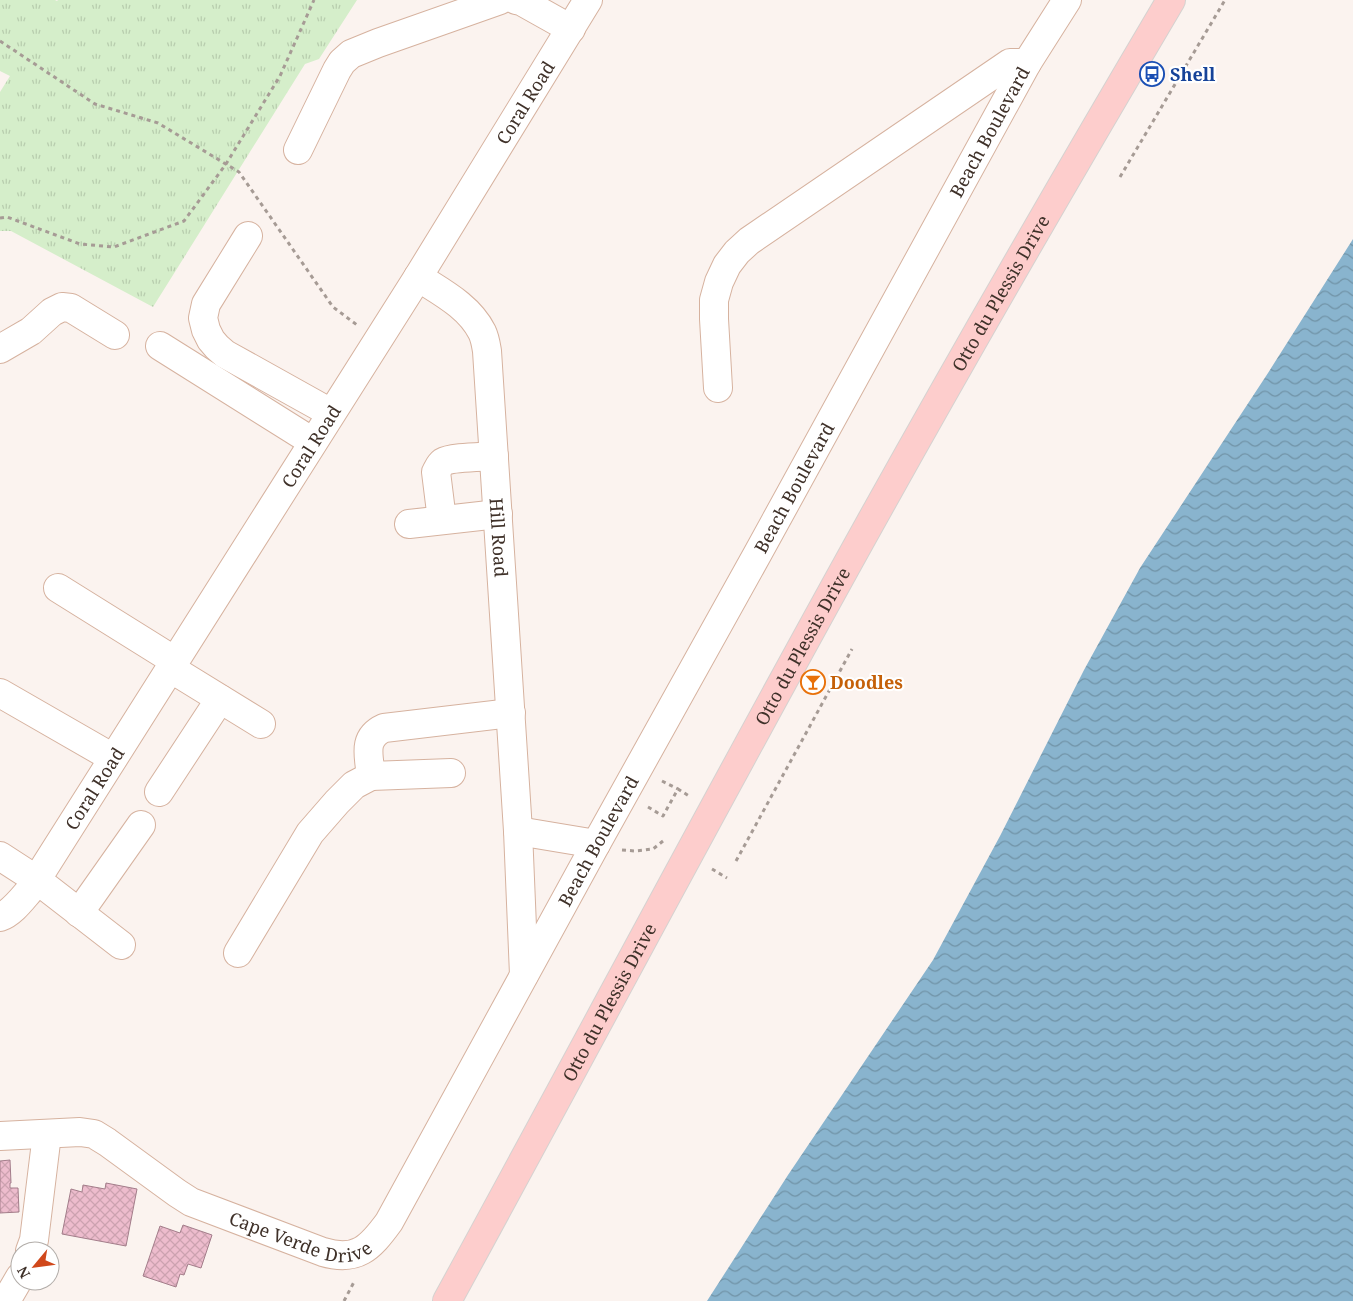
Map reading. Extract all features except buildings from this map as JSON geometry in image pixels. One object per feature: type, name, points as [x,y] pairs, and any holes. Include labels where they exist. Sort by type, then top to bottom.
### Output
[{"type":"main road","name":"Otto du Plessis Drive","points":[[448,1301],[710,814],[868,527],[1093,131],[1171,0]]},
{"type":"street","points":[[298,150],[337,70],[342,62],[351,54],[378,42],[500,0]]},
{"type":"street","points":[[516,0],[571,29]]},
{"type":"street","name":"Coral Road","points":[[0,917],[15,907],[33,885],[418,277],[588,0]]},
{"type":"street","name":"Beach Boulevard","points":[[524,975],[1027,62],[1067,0]]},
{"type":"street","points":[[718,388],[714,300],[719,282],[727,265],[737,252],[749,241],[1010,63],[1027,62]]},
{"type":"street","points":[[248,236],[206,304],[203,318],[206,330],[211,340],[225,354],[331,413]]},
{"type":"street","name":"Hill Road","points":[[418,277],[443,292],[464,308],[483,334],[487,351],[518,831],[524,975]]},
{"type":"street","points":[[0,349],[31,331],[52,312],[62,307],[71,308],[115,335]]},
{"type":"street","points":[[160,346],[312,442]]},
{"type":"street","points":[[442,520],[436,472],[443,462],[494,456]]},
{"type":"street","points":[[409,524],[498,514]]},
{"type":"street","points":[[58,588],[173,664],[220,699],[261,724]]},
{"type":"street","points":[[0,693],[113,758]]},
{"type":"street","points":[[159,792],[220,699]]},
{"type":"street","points":[[371,776],[368,748],[376,731],[384,728],[511,713]]},
{"type":"street","points":[[238,953],[310,833],[336,802],[354,785],[371,776],[451,773]]},
{"type":"street","points":[[79,913],[141,825]]},
{"type":"street","points":[[518,831],[596,844]]},
{"type":"street","points":[[0,856],[33,885],[79,913],[121,945]]},
{"type":"street","name":"Cape Verde Drive","points":[[0,1136],[80,1132],[94,1134],[177,1193],[203,1207],[336,1256],[358,1253],[377,1239],[389,1222],[524,975]]},
{"type":"street","points":[[34,1241],[47,1134]]},
{"type":"path","points":[[0,218],[7,217],[80,244],[114,247],[184,220],[226,164],[280,76],[314,0]]},
{"type":"path","points":[[1120,177],[1225,0]]},
{"type":"path","points":[[0,41],[95,104],[158,123],[239,172],[333,307],[378,340]]},
{"type":"path","points":[[736,861],[852,649]]},
{"type":"path","points":[[668,784],[689,796],[685,803]]},
{"type":"path","points":[[643,805],[663,816],[678,790]]},
{"type":"path","points":[[596,844],[626,851],[653,849],[664,841],[670,844]]},
{"type":"path","points":[[717,872],[727,878]]},
{"type":"path","points":[[344,1301],[355,1281]]},
{"type":"green space","points":[[0,0],[357,0],[319,59],[305,64],[153,307],[11,231],[0,231],[0,92],[10,76],[0,71]]},
{"type":"water","points":[[1353,239],[1353,1301],[707,1301],[788,1175],[933,960],[1000,836],[1084,670],[1140,568]]},
{"type":"place","name":"Shell","points":[[1152,74]]},
{"type":"place","name":"Doodles","points":[[813,682]]}]
